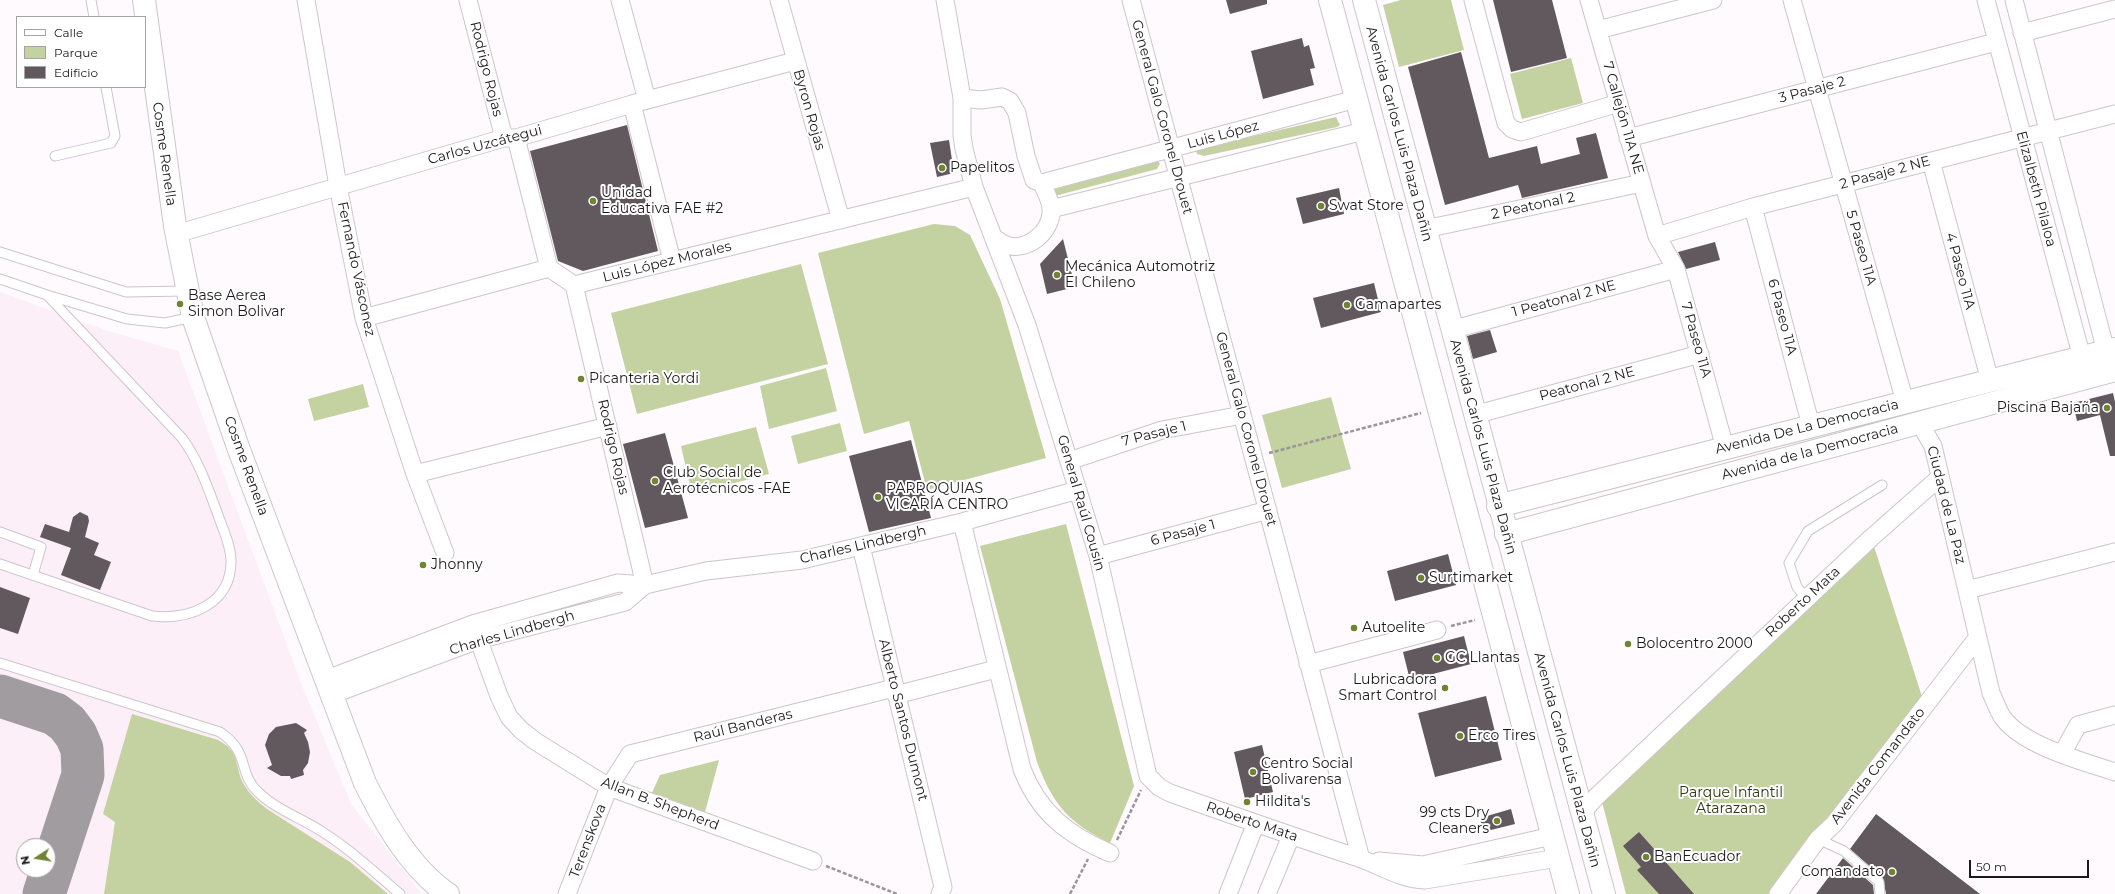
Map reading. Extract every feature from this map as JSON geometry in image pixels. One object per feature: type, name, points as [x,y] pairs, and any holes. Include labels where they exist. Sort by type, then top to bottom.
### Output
[{"type":"street","name":"Cosme Renella","points":[[144,0],[176,234],[193,317],[238,446],[365,783],[380,813],[397,840],[424,872],[448,894]]},
{"type":"street","name":"Fernando Vásconez","points":[[306,0],[338,186],[364,318],[415,474],[445,553]]},
{"type":"street","name":"Rodrigo Rojas","points":[[468,0],[549,268]]},
{"type":"street","points":[[620,0],[639,102],[672,261]]},
{"type":"street","name":"Byron Rojas","points":[[779,0],[841,220]]},
{"type":"street","name":"General Raúl Cousin","points":[[944,0],[962,98],[962,135],[974,187],[1027,325],[1098,556],[1148,776]]},
{"type":"street","name":"General Galo Coronel Drouet","points":[[1131,0],[1361,859]]},
{"type":"street","points":[[1330,0],[1568,894]]},
{"type":"street","name":"Avenida Carlos Luis Plaza Dañin","points":[[1364,0],[1498,506],[1604,894]]},
{"type":"street","points":[[1473,0],[1506,123],[1512,129],[1521,132],[1619,103]]},
{"type":"street","name":"7 Callejón 11A NE","points":[[1589,0],[1657,236]]},
{"type":"street","points":[[1598,30],[1713,0]]},
{"type":"street","name":"5 Paseo 11A","points":[[1792,0],[1905,402]]},
{"type":"street","name":"Elizalbeth Pilaloa","points":[[1986,0],[2087,378]]},
{"type":"street","name":"Elizalbeth Pilaloa","points":[[2014,0],[2048,131],[2112,360]]},
{"type":"street","points":[[2022,33],[2115,9]]},
{"type":"street","name":"3 Pasaje 2","points":[[1628,138],[1996,42]]},
{"type":"street","name":"Carlos Uzcátegui","points":[[176,234],[338,186],[639,102],[795,61]]},
{"type":"street","points":[[962,98],[981,100],[1002,97],[1010,100],[1017,113],[1026,156],[1034,180],[1042,183],[1052,209],[1050,220],[1045,229],[1037,239],[1026,245],[1004,245],[994,237]]},
{"type":"street","name":"Luis López","points":[[1042,183],[1356,99]]},
{"type":"street","name":"2 Pasaje 2 NE","points":[[1657,236],[1753,207],[2115,114]]},
{"type":"street","name":"Luis López","points":[[1052,209],[1364,130]]},
{"type":"street","name":"4 Paseo 11A","points":[[1931,161],[1990,381]]},
{"type":"street","name":"2 Peatonal 2","points":[[1425,229],[1642,183]]},
{"type":"street","name":"Luis López Morales","points":[[574,285],[974,187]]},
{"type":"street","name":"6 Paseo 11A","points":[[1753,207],[1811,426]]},
{"type":"street","name":"7 Paseo 11A","points":[[1657,236],[1676,269],[1725,448]]},
{"type":"street","points":[[364,318],[549,268],[574,285]]},
{"type":"street","name":"1 Peatonal 2 NE","points":[[1452,330],[1676,269]]},
{"type":"street","name":"Rodrigo Rojas","points":[[574,285],[645,585]]},
{"type":"street","name":"Peatonal 2 NE","points":[[1474,414],[1700,354]]},
{"type":"street","name":"Avenida De La Democracia","points":[[1498,506],[2082,357],[2112,360]]},
{"type":"street","name":"Avenida de la Democracia","points":[[1506,534],[2087,378],[2112,360]]},
{"type":"street","name":"7 Pasaje 1","points":[[1069,461],[1162,430],[1242,416]]},
{"type":"street","name":"Ciudad de La Paz","points":[[1919,422],[1933,446],[1991,693],[2003,718],[2024,736],[2062,754]]},
{"type":"street","points":[[415,474],[608,426]]},
{"type":"street","name":"Roberto Mata","points":[[1582,812],[1596,797],[1807,599],[1940,477]]},
{"type":"street","name":"Charles Lindbergh","points":[[329,687],[473,624],[618,582],[645,585],[706,571],[802,560],[962,522],[1078,490]]},
{"type":"street","name":"6 Pasaje 1","points":[[1098,556],[1268,510]]},
{"type":"street","points":[[962,522],[996,669],[1022,769],[1028,784],[1052,818],[1070,833],[1103,849]]},
{"type":"street","name":"Alberto Santos Dumont","points":[[861,546],[895,691],[947,892]]},
{"type":"street","points":[[1967,590],[2115,552]]},
{"type":"street","name":"Charles Lindbergh","points":[[329,687],[478,640],[625,602],[645,585]]},
{"type":"street","name":"Allan B. Shepherd","points":[[473,624],[499,696],[509,717],[520,730],[534,741],[609,787],[813,861]]},
{"type":"street","points":[[1308,664],[1437,630]]},
{"type":"street","name":"Avenida Comandato","points":[[1778,894],[1818,839],[1834,824],[1978,637]]},
{"type":"street","name":"Raúl Banderas","points":[[609,787],[630,754],[895,691],[996,669]]},
{"type":"street","points":[[2115,715],[2078,725],[2062,754],[2115,772]]},
{"type":"street","name":"Roberto Mata","points":[[1148,776],[1159,787],[1170,793],[1256,824],[1361,859],[1401,877],[1425,880],[1558,858]]},
{"type":"street","name":"Terenskova","points":[[567,894],[609,787]]},
{"type":"street","points":[[1228,894],[1256,824]]},
{"type":"street","points":[[1267,894],[1291,836]]},
{"type":"street","name":"Roberto Mata","points":[[1361,859],[1423,865],[1552,836]]},
{"type":"lane","points":[[92,0],[94,16]]},
{"type":"lane","points":[[55,156],[111,143],[115,136],[106,88]]},
{"type":"lane","points":[[0,252],[126,292],[187,291]]},
{"type":"lane","points":[[0,279],[127,319],[165,323],[193,317]]},
{"type":"lane","points":[[0,564],[152,616],[169,618],[197,612],[211,604],[222,590],[231,562],[229,545],[193,452],[182,438],[47,295]]},
{"type":"lane","points":[[1807,599],[1797,587],[1789,563],[1808,531],[1882,485]]},
{"type":"lane","points":[[0,532],[41,547],[33,575]]},
{"type":"lane","points":[[0,663],[220,732],[230,738],[238,748],[246,775],[258,792],[343,845],[400,894]]},
{"type":"lane","points":[[1818,839],[1844,851],[1879,882],[1880,894]]},
{"type":"path","points":[[1253,457],[1438,408]]},
{"type":"path","points":[[1437,630],[1493,615]]},
{"type":"path","points":[[1070,894],[1103,849],[1148,776]]},
{"type":"path","points":[[813,861],[897,894]]},
{"type":"shaded area","points":[[0,292],[105,330],[178,351],[301,683],[351,804],[422,894],[0,894]]},
{"type":"green space","points":[[1401,0],[1451,0],[1464,50],[1399,67],[1383,5]]},
{"type":"green space","points":[[1571,58],[1583,103],[1522,119],[1510,74]]},
{"type":"green space","points":[[1336,117],[1340,125],[1337,127],[1204,156],[1197,154],[1196,151],[1202,148]]},
{"type":"green space","points":[[1157,160],[1160,164],[1157,169],[1051,197],[1049,191]]},
{"type":"green space","points":[[934,224],[955,226],[970,235],[1000,299],[1046,458],[927,490],[909,421],[864,434],[818,253]]},
{"type":"green space","points":[[801,264],[828,364],[637,414],[611,313]]},
{"type":"green space","points":[[826,368],[837,411],[769,429],[760,386]]},
{"type":"green space","points":[[363,384],[369,407],[314,421],[308,399]]},
{"type":"green space","points":[[1331,397],[1351,469],[1282,488],[1262,415]]},
{"type":"green space","points":[[840,423],[847,451],[798,464],[791,436]]},
{"type":"green space","points":[[756,427],[769,474],[692,494],[681,446]]},
{"type":"green space","points":[[1066,524],[1134,786],[1110,843],[1096,836],[1073,820],[1056,801],[1043,777],[1037,762],[980,546]]},
{"type":"green space","name":"Parque Infantil Atarazana","points":[[1872,540],[1925,706],[1777,894],[1626,894],[1601,798]]},
{"type":"green space","points":[[132,714],[218,740],[225,744],[233,753],[244,785],[256,800],[267,809],[350,862],[388,894],[104,894],[115,822],[103,814]]},
{"type":"green space","points":[[719,760],[705,812],[650,797],[660,775]]},
{"type":"building","points":[[1226,0],[1267,0],[1267,4],[1230,14]]},
{"type":"building","points":[[1493,0],[1552,0],[1567,58],[1511,72]]},
{"type":"building","points":[[1302,38],[1304,47],[1309,45],[1315,68],[1310,69],[1314,85],[1263,99],[1251,51]]},
{"type":"building","points":[[1461,52],[1489,158],[1537,146],[1541,164],[1580,154],[1576,138],[1596,133],[1608,178],[1522,198],[1518,185],[1445,205],[1408,67]]},
{"type":"building","name":"Unidad Educativa FAE #2","points":[[627,125],[658,251],[583,271],[558,261],[530,151]]},
{"type":"building","points":[[949,140],[954,173],[937,177],[930,143]]},
{"type":"building","name":"Swat Store","points":[[1339,188],[1344,214],[1303,224],[1296,198]]},
{"type":"building","name":"Mecánica Automotriz El Chileno","points":[[1063,239],[1075,287],[1047,294],[1040,264]]},
{"type":"building","points":[[1715,242],[1720,260],[1686,269],[1678,252]]},
{"type":"building","name":"Gamapartes","points":[[1374,283],[1381,312],[1321,328],[1313,298]]},
{"type":"building","points":[[1490,330],[1497,352],[1473,359],[1467,336]]},
{"type":"building","points":[[2113,393],[2115,402],[2115,456],[2110,456],[2100,415],[2077,421],[2073,403]]},
{"type":"building","name":"Club Social de Aerotécnicos -FAE","points":[[665,433],[688,518],[645,528],[623,444]]},
{"type":"building","points":[[911,440],[931,518],[869,532],[849,456]]},
{"type":"building","points":[[80,512],[88,516],[89,521],[85,537],[99,543],[94,555],[111,562],[100,590],[61,575],[71,548],[40,537],[45,524],[69,532],[73,517]]},
{"type":"building","name":"Surtimarket","points":[[1448,554],[1456,585],[1395,601],[1387,571]]},
{"type":"building","points":[[0,587],[30,598],[18,634],[0,628]]},
{"type":"building","name":"GC Llantas","points":[[1464,636],[1471,664],[1410,680],[1403,652]]},
{"type":"building","name":"Erco Tires","points":[[1486,696],[1502,760],[1435,777],[1418,713]]},
{"type":"building","points":[[296,723],[307,730],[304,733],[310,752],[308,763],[303,770],[304,775],[291,779],[290,776],[281,776],[267,768],[272,765],[265,745],[269,734],[276,727]]},
{"type":"building","name":"Centro Social Bolivarensa","points":[[1262,745],[1273,792],[1245,799],[1234,752]]},
{"type":"building","name":"99 cts Dry Cleaners","points":[[1511,809],[1515,824],[1483,832],[1480,818]]},
{"type":"building","name":"Comandato","points":[[1876,814],[1980,894],[1886,894],[1883,878],[1850,849]]},
{"type":"building","name":"BanEcuador","points":[[1639,832],[1694,894],[1659,894],[1637,870],[1641,867],[1623,846]]},
{"type":"building","points":[[1843,858],[1873,885],[1874,894],[1816,894]]},
{"type":"taxiway","points":[[0,696],[55,714],[67,723],[76,735],[82,749],[83,775],[44,894]]},
{"type":"place","name":"Papelitos","points":[[942,168]]},
{"type":"place","name":"Unidad Educativa FAE #2","points":[[593,201]]},
{"type":"place","name":"Swat Store","points":[[1321,206]]},
{"type":"place","name":"Mecánica Automotriz El Chileno","points":[[1057,275]]},
{"type":"place","name":"Base Aerea Simon Bolivar","points":[[180,304]]},
{"type":"place","name":"Gamapartes","points":[[1347,305]]},
{"type":"place","name":"Picanteria Yordi","points":[[581,379]]},
{"type":"place","name":"Piscina Bajaña","points":[[2107,408]]},
{"type":"place","name":"Club Social de Aerotécnicos -FAE","points":[[655,481]]},
{"type":"place","name":"PARROQUIAS VICARÍA CENTRO","points":[[878,497]]},
{"type":"place","name":"Jhonny","points":[[423,565]]},
{"type":"place","name":"Surtimarket","points":[[1421,578]]},
{"type":"place","name":"Autoelite","points":[[1354,628]]},
{"type":"place","name":"Bolocentro 2000","points":[[1628,644]]},
{"type":"place","name":"GC Llantas","points":[[1437,658]]},
{"type":"place","name":"Lubricadora Smart Control","points":[[1445,688]]},
{"type":"place","name":"Erco Tires","points":[[1460,736]]},
{"type":"place","name":"Centro Social Bolivarensa","points":[[1253,772]]},
{"type":"place","name":"Hildita's","points":[[1247,802]]},
{"type":"place","name":"99 cts Dry Cleaners","points":[[1497,821]]},
{"type":"place","name":"BanEcuador","points":[[1646,857]]},
{"type":"place","name":"Comandato","points":[[1892,872]]}]
